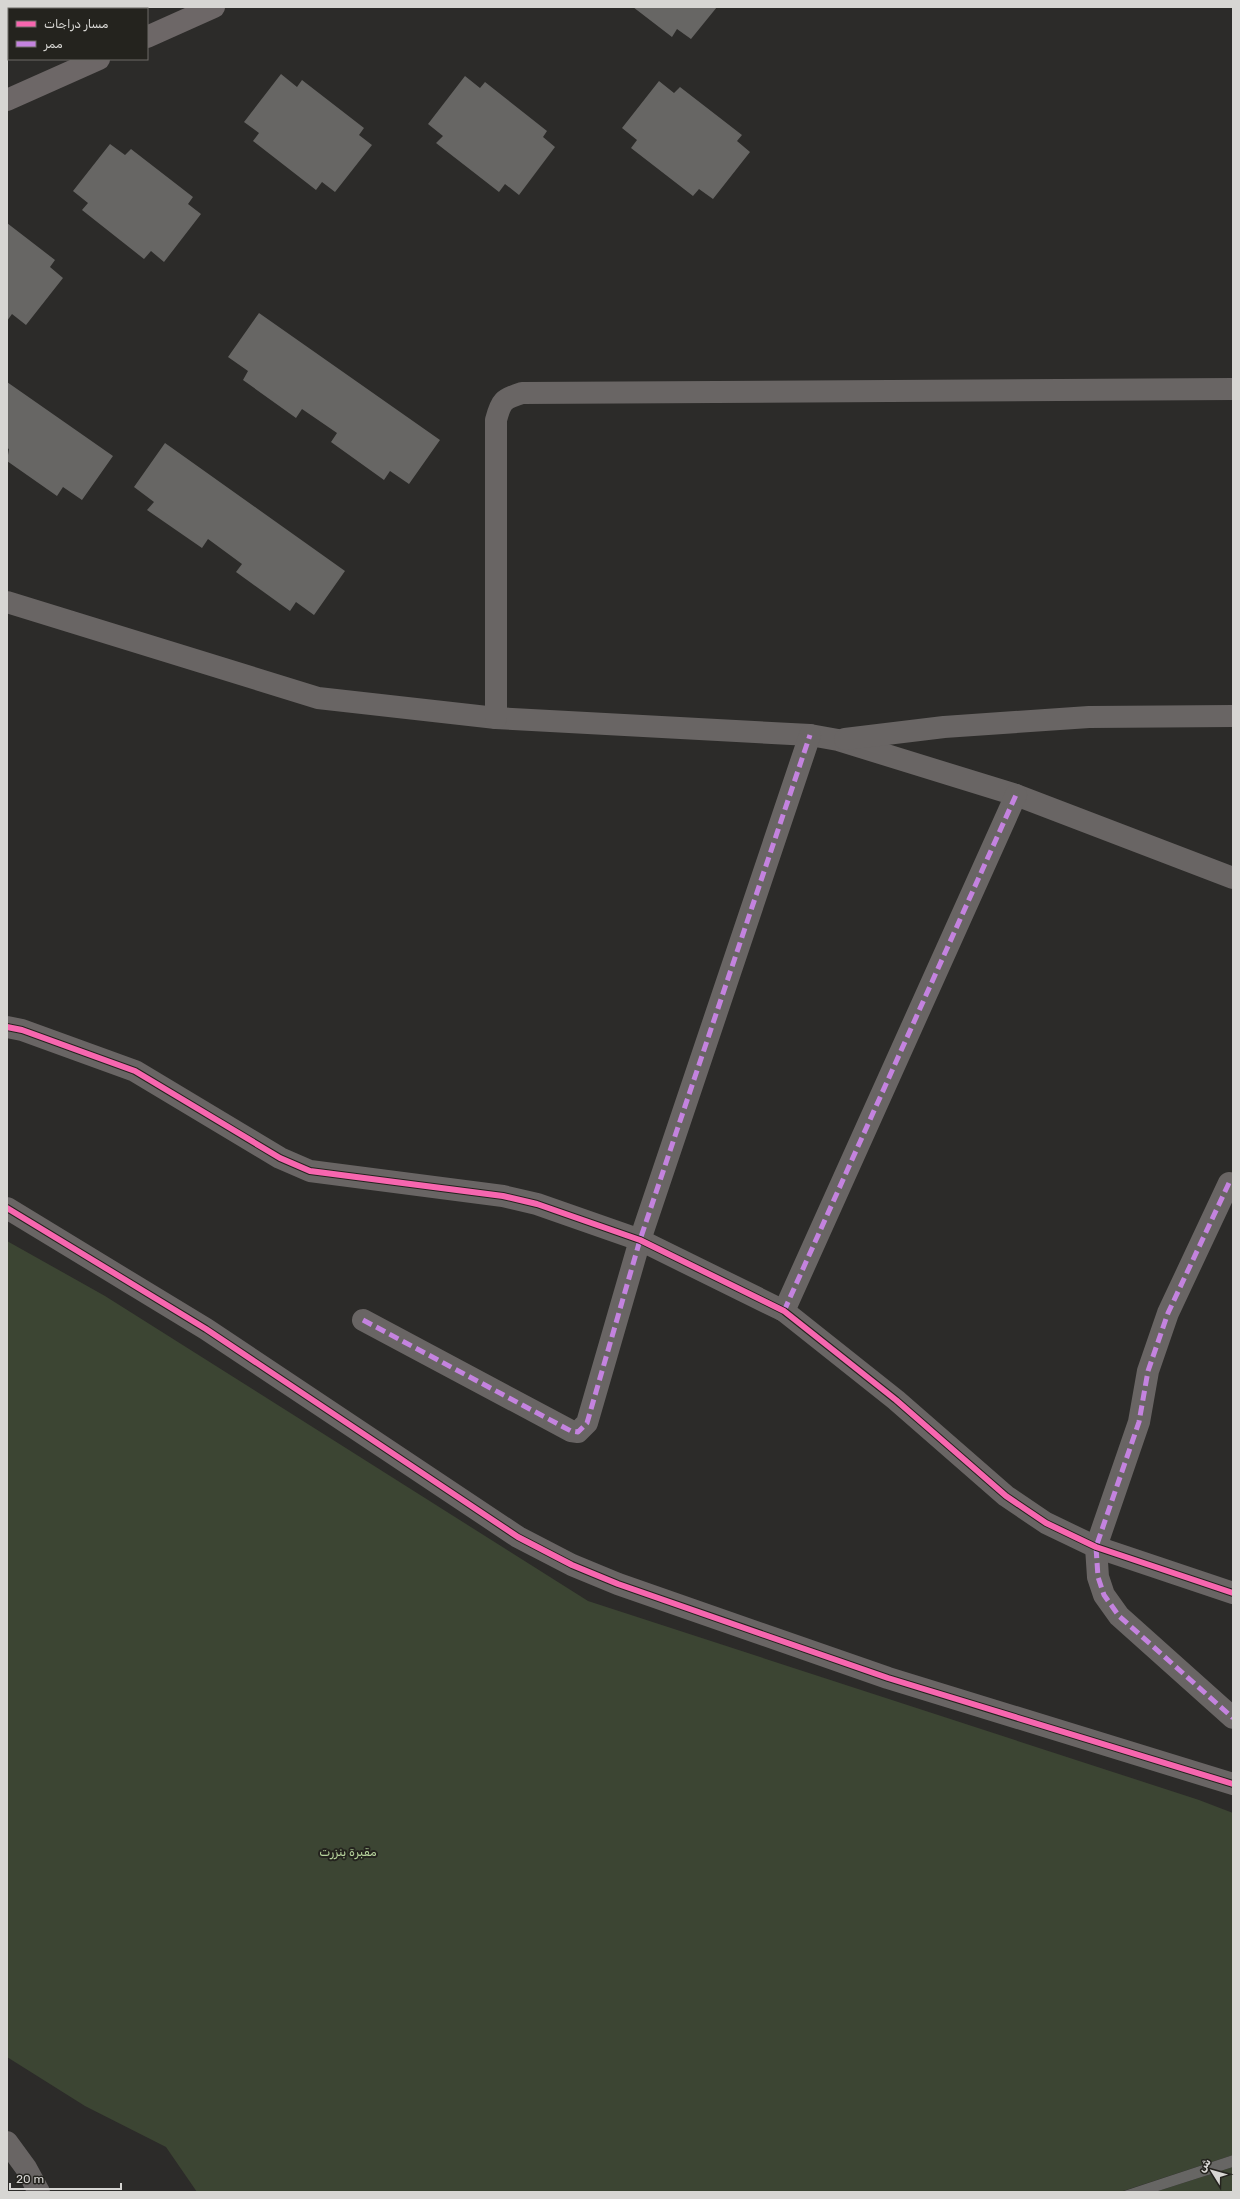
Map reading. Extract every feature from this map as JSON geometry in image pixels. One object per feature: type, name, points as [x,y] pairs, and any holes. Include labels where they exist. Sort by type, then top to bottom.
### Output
[{"type":"main road","points":[[148,37],[214,7]]},
{"type":"main road","points":[[7,100],[97,60]]},
{"type":"street","points":[[496,718],[496,420],[500,405],[508,397],[530,392],[1233,389]]},
{"type":"street","points":[[7,602],[318,698],[496,718],[810,735],[838,740],[1016,795],[1233,878]]},
{"type":"street","points":[[838,740],[944,727],[1089,717],[1233,716]]},
{"type":"street","points":[[363,1320],[571,1431],[578,1432],[587,1423],[640,1240],[810,735]]},
{"type":"street","points":[[784,1311],[1016,795]]},
{"type":"street","points":[[7,1027],[22,1030],[135,1071],[280,1158],[310,1171],[503,1196],[537,1204],[640,1240],[784,1311],[896,1400],[1006,1496],[1046,1523],[1096,1547],[1233,1593]]},
{"type":"street","points":[[1229,1182],[1168,1313],[1148,1371],[1139,1422],[1096,1547],[1098,1577],[1104,1595],[1119,1616],[1233,1718]]},
{"type":"street","points":[[7,1208],[206,1329],[518,1537],[572,1565],[618,1584],[888,1678],[1233,1784]]},
{"type":"street","points":[[7,2142],[26,2168],[39,2192]]},
{"type":"shaded area","points":[[7,7],[34,7],[8,8],[7,22]]},
{"type":"green space","name":"مقبرة بنزرت","points":[[7,1241],[105,1296],[588,1601],[1199,1800],[1233,1813],[1233,2155],[1120,2192],[197,2192],[166,2147],[85,2106],[7,2057]]},
{"type":"green space","points":[[1233,2167],[1233,2192],[1155,2192]]},
{"type":"building","points":[[633,7],[717,7],[691,39],[677,29],[672,37]]},
{"type":"building","points":[[281,74],[297,87],[302,80],[364,128],[359,135],[372,145],[335,192],[322,182],[316,190],[253,141],[259,133],[244,122]]},
{"type":"building","points":[[465,76],[480,88],[485,82],[547,131],[543,137],[555,147],[519,195],[505,184],[499,192],[436,143],[443,136],[428,124]]},
{"type":"building","points":[[659,81],[674,93],[680,87],[742,135],[737,141],[750,152],[713,199],[699,189],[693,196],[631,148],[637,140],[622,128]]},
{"type":"building","points":[[110,144],[125,155],[131,149],[193,197],[188,204],[201,214],[164,262],[151,251],[144,259],[82,210],[88,203],[73,191]]},
{"type":"building","points":[[7,223],[55,260],[50,267],[63,278],[26,325],[12,314],[7,321]]},
{"type":"building","points":[[259,313],[440,440],[409,484],[390,471],[384,480],[331,442],[337,433],[302,409],[296,418],[243,380],[248,371],[228,357]]},
{"type":"building","points":[[7,382],[113,456],[82,500],[63,487],[57,496],[7,461],[9,449],[7,448]]},
{"type":"building","points":[[165,443],[345,571],[314,615],[296,602],[290,611],[236,572],[242,564],[208,539],[202,548],[147,510],[154,502],[134,487]]},
{"type":"building","points":[[1233,2155],[1233,2167],[1155,2192],[1121,2192]]},
{"type":"marked path","points":[[363,1320],[571,1431],[578,1432],[587,1423],[640,1240],[810,735]]},
{"type":"marked path","points":[[784,1311],[1016,795]]},
{"type":"marked path","points":[[1229,1183],[1168,1313],[1148,1371],[1139,1422],[1096,1547],[1098,1577],[1104,1595],[1119,1616],[1233,1718]]},
{"type":"cycle path","points":[[7,1027],[22,1030],[135,1071],[280,1158],[310,1171],[503,1196],[537,1204],[640,1240],[784,1311],[896,1400],[1006,1496],[1046,1523],[1096,1547],[1233,1593]]},
{"type":"cycle path","points":[[7,1208],[206,1329],[518,1537],[572,1565],[618,1584],[888,1678],[1233,1784]]}]
